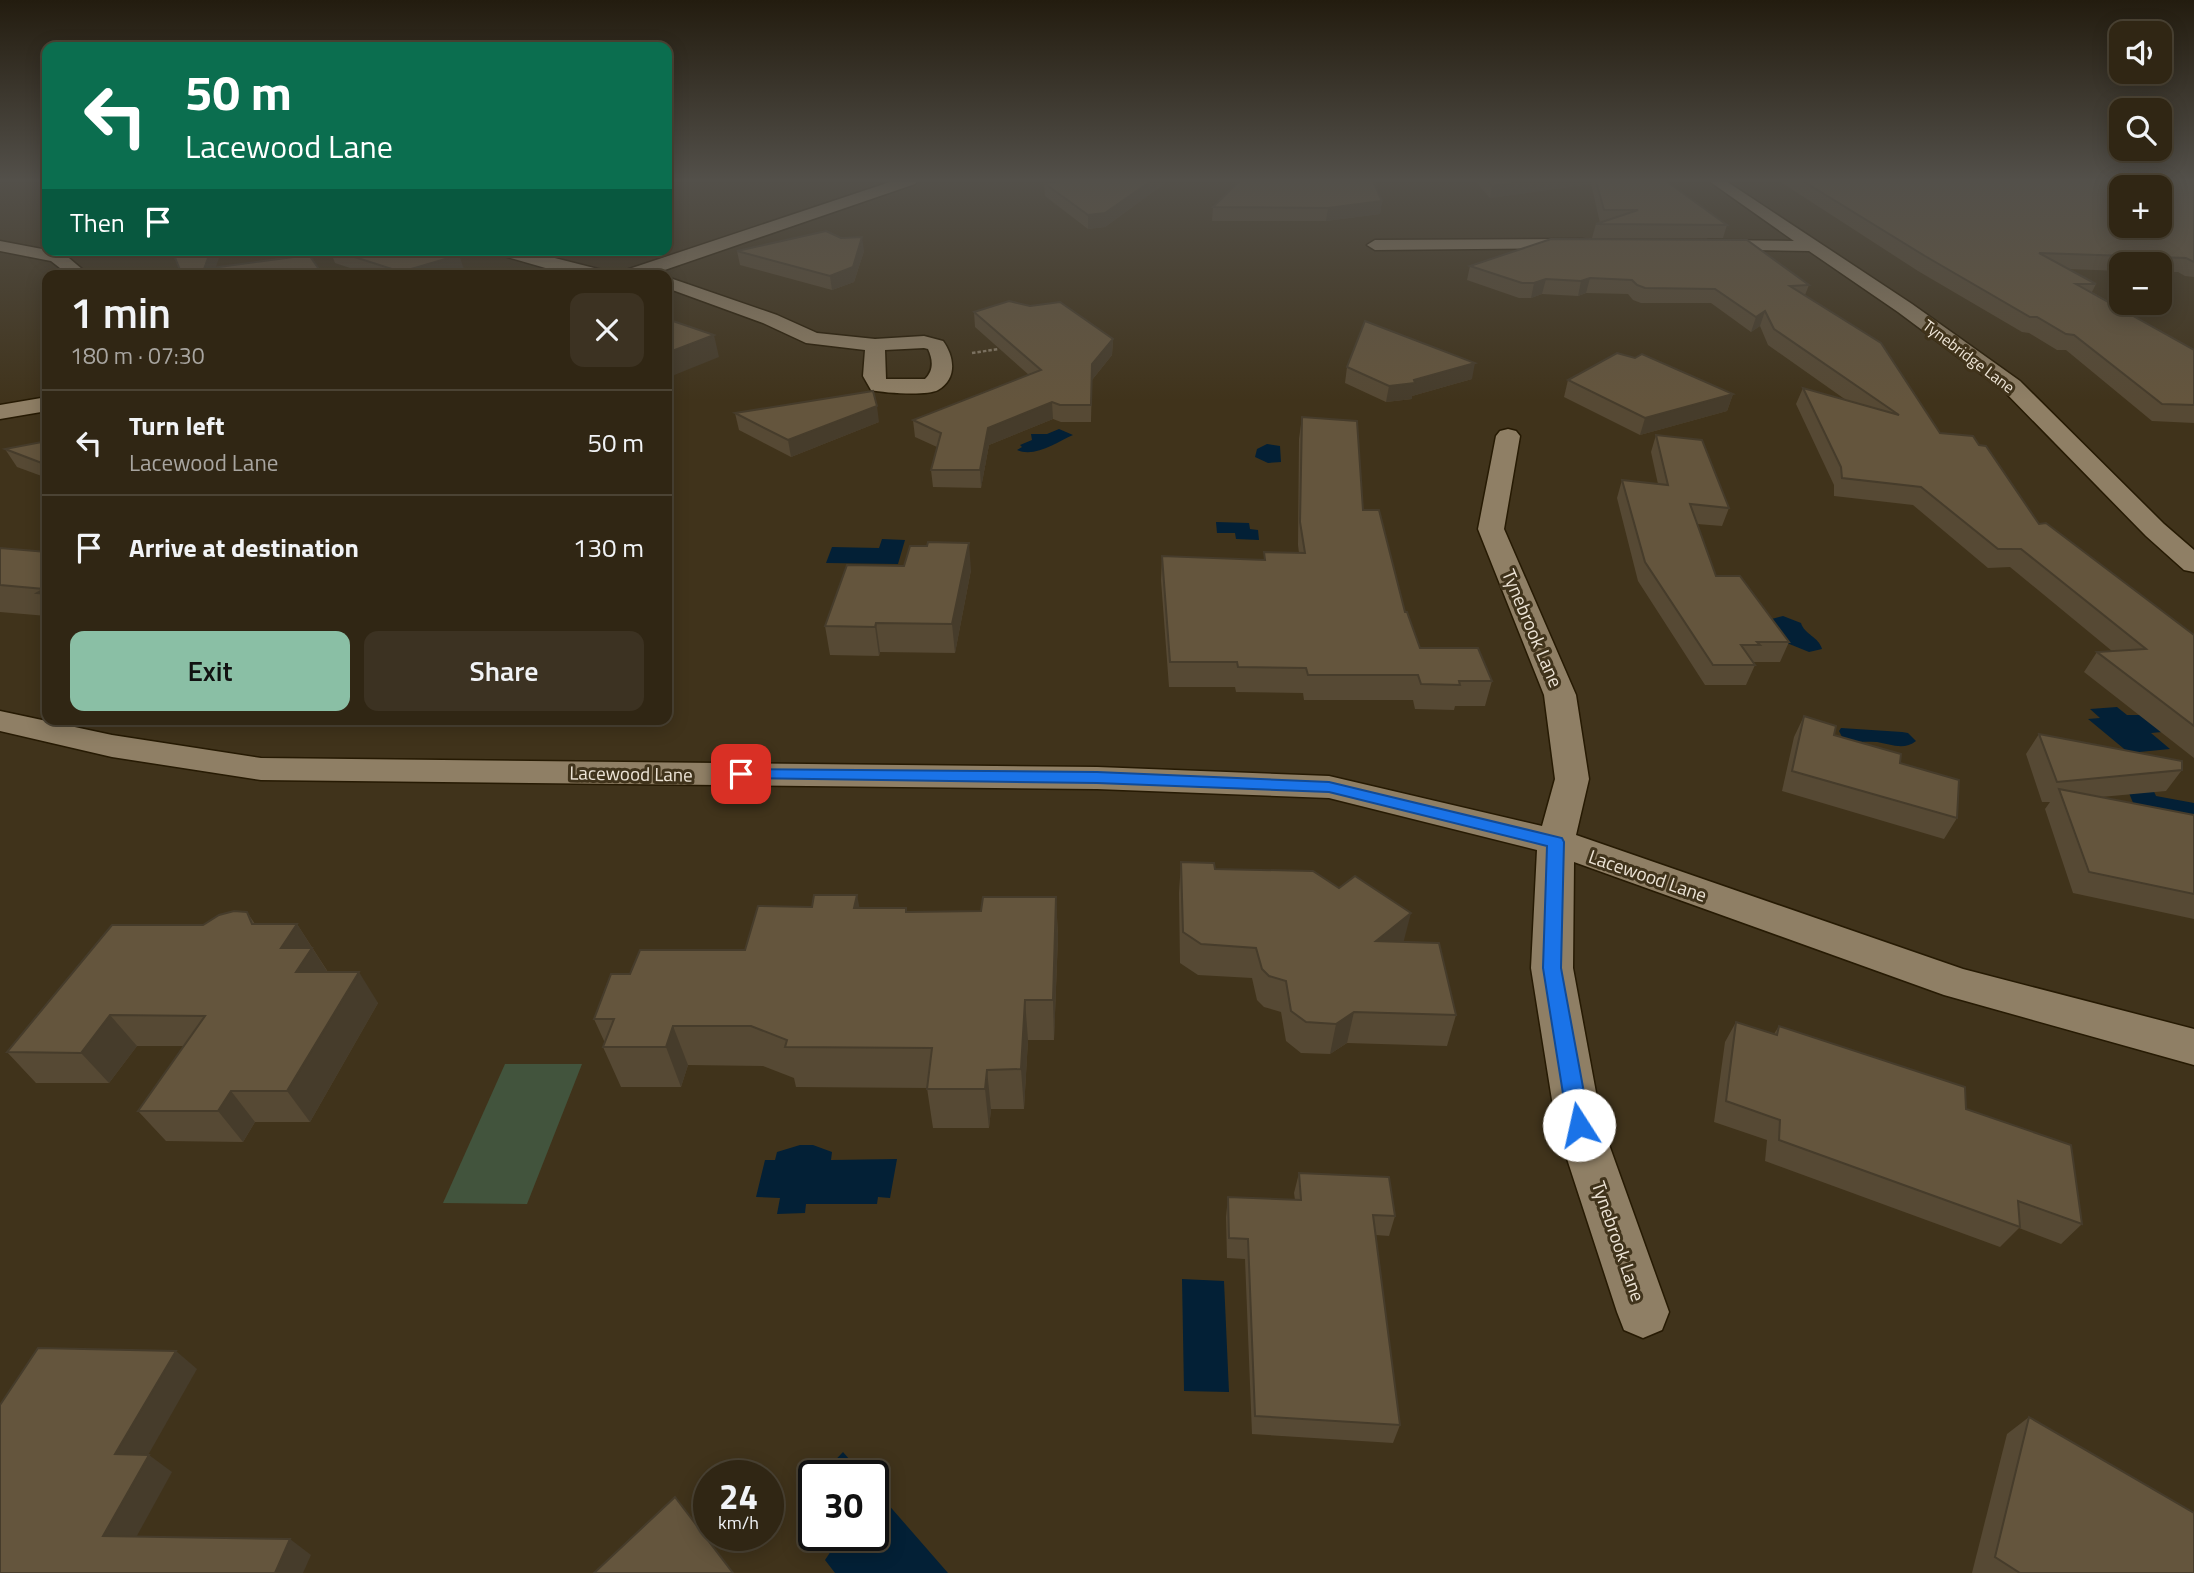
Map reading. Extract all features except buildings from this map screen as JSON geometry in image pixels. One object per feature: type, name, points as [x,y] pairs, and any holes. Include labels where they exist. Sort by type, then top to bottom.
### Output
[{"type":"street","points":[[645,270],[692,254]]},
{"type":"street","name":"Tynebridge Lane","points":[[1824,254],[2012,386],[2155,530],[2194,564]]},
{"type":"street","points":[[52,256],[74,270]]},
{"type":"street","points":[[524,256],[573,270]]},
{"type":"street","points":[[672,284],[770,319],[813,338],[875,345]]},
{"type":"street","points":[[0,412],[42,405]]},
{"type":"street","name":"Tynebrook Lane","points":[[1508,436],[1491,529],[1560,695],[1572,779],[1556,842],[1552,968],[1579,1125],[1643,1312]]},
{"type":"street","name":"Lacewood Lane","points":[[0,721],[112,746],[261,769],[1097,778],[1329,787],[1556,842],[1959,984],[2194,1047]]},
{"type":"green space","points":[[505,1064],[582,1064],[527,1204],[443,1203]]},
{"type":"water","points":[[1059,429],[1073,435],[1038,451],[1017,450],[1022,447],[1020,445],[1032,440],[1031,434],[1047,434]]},
{"type":"water","points":[[1267,444],[1280,446],[1281,462],[1268,463],[1255,457],[1257,449]]},
{"type":"water","points":[[1216,522],[1249,523],[1250,529],[1258,530],[1259,540],[1236,539],[1235,533],[1217,533]]},
{"type":"water","points":[[882,539],[905,540],[898,564],[826,563],[832,547],[879,548]]},
{"type":"water","points":[[1783,616],[1801,623],[1822,649],[1809,652],[1782,641],[1768,620]]},
{"type":"water","points":[[2117,707],[2127,715],[2140,715],[2162,732],[2151,733],[2170,749],[2129,753],[2088,719],[2100,718],[2090,709]]},
{"type":"water","points":[[1841,728],[1908,733],[1916,741],[1902,746],[1852,741],[1843,739],[1839,731]]},
{"type":"water","points":[[2151,785],[2156,796],[2194,803],[2194,823],[2136,810],[2129,793]]},
{"type":"water","points":[[800,1145],[813,1145],[832,1152],[831,1160],[897,1159],[890,1198],[878,1197],[877,1204],[806,1204],[805,1213],[777,1214],[780,1198],[756,1197],[765,1160],[775,1160],[777,1152]]},
{"type":"water","points":[[1182,1279],[1224,1281],[1229,1392],[1184,1391]]},
{"type":"water","points":[[843,1452],[850,1460],[835,1460]]},
{"type":"water","points":[[889,1505],[948,1573],[835,1573],[825,1560],[831,1551],[889,1551]]},
{"type":"route","points":[[741,774],[1097,778],[1329,787],[1556,842],[1552,968],[1579,1125]]}]
